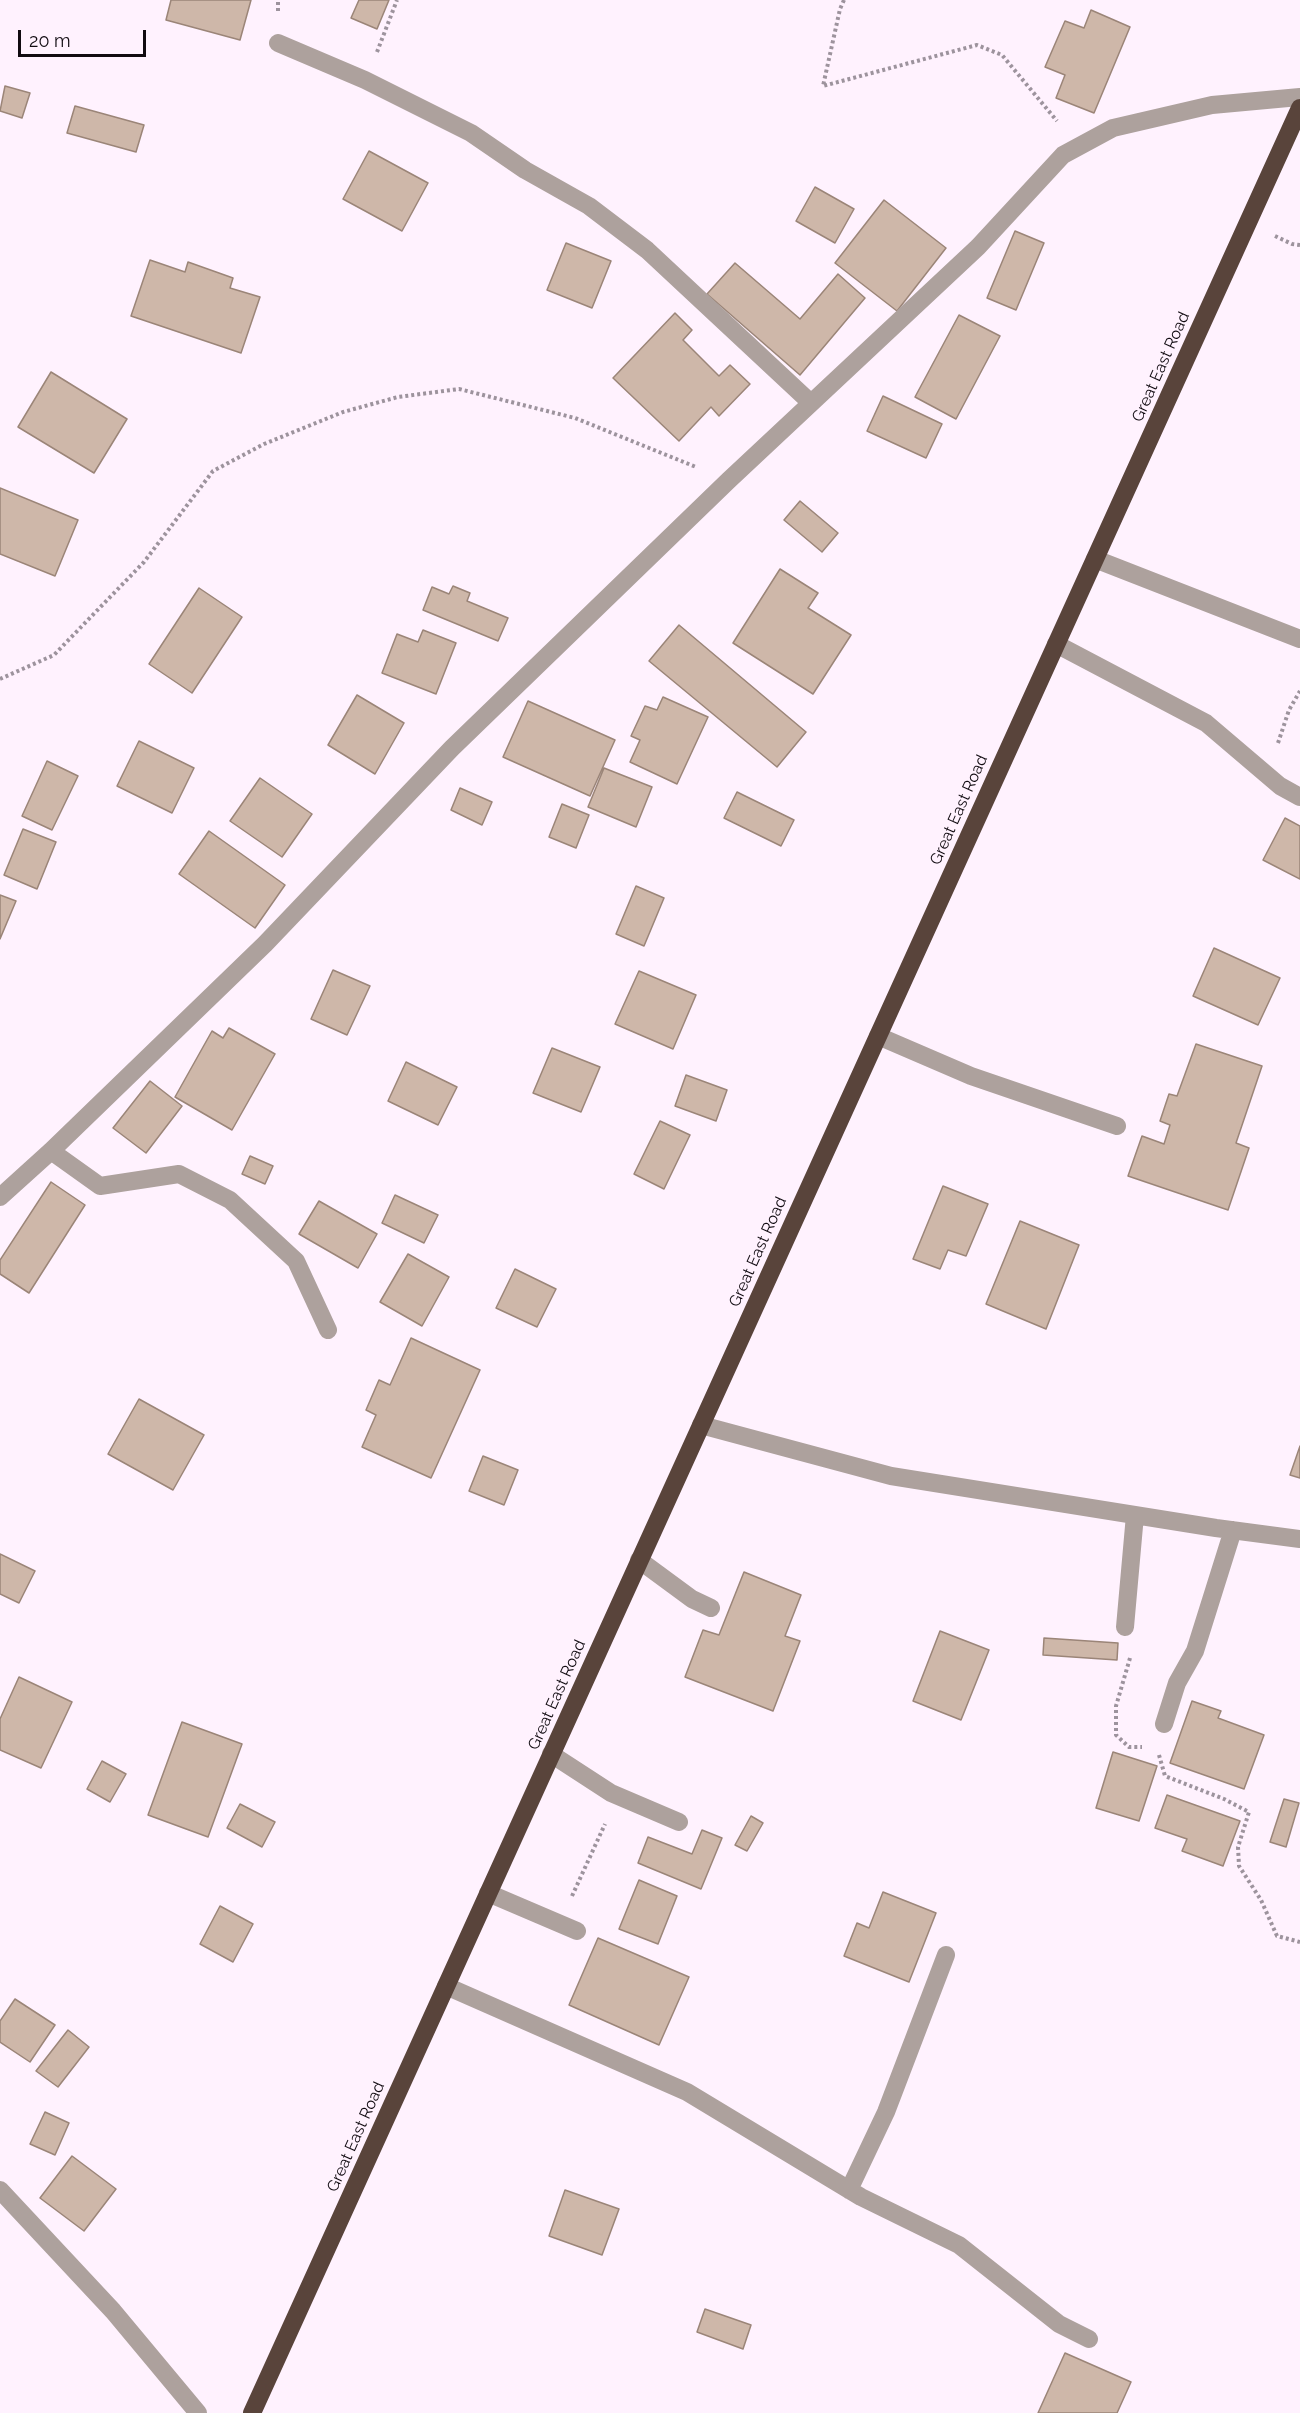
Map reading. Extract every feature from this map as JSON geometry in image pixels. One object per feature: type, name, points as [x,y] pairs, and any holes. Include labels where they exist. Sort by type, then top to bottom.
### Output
[{"type":"highway","name":"Great East Road","points":[[252,2413],[1300,108]]},
{"type":"street","points":[[278,43],[365,80],[471,133],[525,170],[588,206],[647,250],[812,403]]},
{"type":"street","points":[[0,1197],[51,1151],[265,944],[452,748],[729,480],[978,247],[1063,155],[1113,128],[1212,105],[1300,97]]},
{"type":"street","points":[[1095,559],[1300,639]]},
{"type":"street","points":[[1056,644],[1206,723],[1267,776],[1300,797]]},
{"type":"street","points":[[878,1036],[971,1076],[1117,1126]]},
{"type":"street","points":[[51,1151],[100,1186],[179,1174],[230,1200],[296,1261],[328,1330]]},
{"type":"street","points":[[701,1425],[891,1476],[1300,1539]]},
{"type":"street","points":[[1125,1628],[1135,1515]]},
{"type":"street","points":[[1164,1724],[1177,1683],[1195,1652],[1233,1530]]},
{"type":"street","points":[[639,1560],[692,1599],[711,1608]]},
{"type":"street","points":[[551,1754],[620,1797],[679,1822]]},
{"type":"street","points":[[488,1893],[569,1928]]},
{"type":"street","points":[[849,2190],[886,2112],[946,1955]]},
{"type":"street","points":[[446,1986],[687,2092],[849,2190],[959,2245],[1059,2324],[1089,2339]]},
{"type":"street","points":[[0,2190],[113,2311],[198,2413]]},
{"type":"path","points":[[365,80],[397,0]]},
{"type":"path","points":[[844,0],[823,86],[977,45],[1002,55],[1079,147]]},
{"type":"path","points":[[0,679],[54,655],[144,562],[213,471],[264,444],[354,409],[398,397],[459,389],[575,418],[729,480]]},
{"type":"path","points":[[1267,776],[1288,710],[1300,691]]},
{"type":"path","points":[[1125,1628],[1134,1644],[1116,1706],[1116,1735],[1129,1747],[1156,1748]]},
{"type":"path","points":[[1164,1724],[1156,1748],[1165,1776],[1224,1798],[1249,1812],[1238,1847],[1239,1866],[1261,1900],[1277,1936],[1300,1942]]},
{"type":"path","points":[[569,1928],[595,1845],[620,1797]]},
{"type":"building","points":[[171,0],[251,0],[240,40],[166,20]]},
{"type":"building","points":[[359,0],[389,0],[377,29],[351,18]]},
{"type":"building","points":[[1091,10],[1130,27],[1094,113],[1056,98],[1065,75],[1045,67],[1065,21],[1084,28]]},
{"type":"building","points":[[5,86],[30,93],[22,118],[0,111]]},
{"type":"building","points":[[75,106],[144,125],[136,152],[67,133]]},
{"type":"building","points":[[369,151],[428,183],[402,231],[343,199]]},
{"type":"building","points":[[815,187],[854,209],[835,243],[796,221]]},
{"type":"building","points":[[884,200],[946,248],[897,311],[835,263]]},
{"type":"building","points":[[1015,231],[1044,243],[1016,310],[987,298]]},
{"type":"building","points":[[566,243],[611,261],[592,308],[547,290]]},
{"type":"building","points":[[150,260],[185,272],[188,262],[233,278],[230,288],[260,297],[241,353],[131,316]]},
{"type":"building","points":[[735,263],[800,319],[838,274],[865,298],[800,375],[707,294]]},
{"type":"building","points":[[675,313],[692,330],[683,340],[719,376],[730,365],[750,384],[719,416],[711,407],[679,441],[613,378]]},
{"type":"building","points":[[959,315],[1000,336],[956,419],[915,397]]},
{"type":"building","points":[[51,372],[127,419],[94,473],[18,427]]},
{"type":"building","points":[[883,396],[942,424],[926,458],[867,431]]},
{"type":"building","points":[[0,488],[78,520],[55,576],[0,554]]},
{"type":"building","points":[[800,501],[838,533],[822,552],[784,520]]},
{"type":"building","points":[[780,569],[818,593],[808,608],[851,635],[813,694],[733,643]]},
{"type":"building","points":[[453,586],[470,593],[467,601],[508,618],[498,641],[423,610],[432,587],[449,594]]},
{"type":"building","points":[[199,588],[242,617],[192,693],[149,664]]},
{"type":"building","points":[[679,625],[806,732],[777,767],[649,661]]},
{"type":"building","points":[[423,630],[456,643],[436,694],[382,673],[397,634],[418,642]]},
{"type":"building","points":[[357,695],[404,723],[375,774],[328,745]]},
{"type":"building","points":[[663,697],[708,717],[677,784],[630,762],[640,740],[631,736],[645,706],[657,710]]},
{"type":"building","points":[[528,701],[615,740],[590,796],[503,757]]},
{"type":"building","points":[[139,741],[194,768],[172,813],[117,786]]},
{"type":"building","points":[[47,761],[78,776],[52,830],[22,816]]},
{"type":"building","points":[[604,768],[652,787],[636,827],[588,807]]},
{"type":"building","points":[[260,778],[312,814],[282,857],[230,821]]},
{"type":"building","points":[[460,788],[492,802],[482,825],[451,810]]},
{"type":"building","points":[[737,792],[794,820],[781,846],[724,818]]},
{"type":"building","points":[[562,804],[589,815],[576,848],[549,837]]},
{"type":"building","points":[[1285,818],[1300,826],[1300,879],[1263,860]]},
{"type":"building","points":[[23,829],[56,842],[37,889],[4,875]]},
{"type":"building","points":[[209,831],[285,885],[255,928],[179,874]]},
{"type":"building","points":[[636,886],[664,898],[644,946],[616,934]]},
{"type":"building","points":[[0,895],[16,901],[0,939]]},
{"type":"building","points":[[1214,948],[1280,978],[1258,1025],[1193,996]]},
{"type":"building","points":[[333,970],[370,986],[347,1035],[311,1019]]},
{"type":"building","points":[[639,971],[696,995],[673,1049],[615,1024]]},
{"type":"building","points":[[229,1028],[275,1054],[232,1130],[175,1097],[212,1031],[223,1038]]},
{"type":"building","points":[[1196,1044],[1262,1066],[1236,1143],[1249,1148],[1228,1210],[1128,1176],[1142,1136],[1164,1144],[1170,1125],[1160,1121],[1169,1094],[1177,1096]]},
{"type":"building","points":[[552,1048],[600,1067],[581,1112],[533,1093]]},
{"type":"building","points":[[406,1062],[457,1087],[438,1125],[388,1101]]},
{"type":"building","points":[[686,1075],[727,1090],[716,1121],[675,1106]]},
{"type":"building","points":[[150,1081],[182,1106],[146,1153],[113,1128]]},
{"type":"building","points":[[660,1121],[690,1135],[664,1189],[634,1174]]},
{"type":"building","points":[[250,1156],[273,1166],[265,1184],[242,1174]]},
{"type":"building","points":[[51,1182],[85,1205],[29,1293],[0,1274],[0,1260]]},
{"type":"building","points":[[943,1186],[988,1204],[966,1256],[948,1250],[940,1269],[913,1259]]},
{"type":"building","points":[[395,1195],[438,1215],[424,1243],[382,1223]]},
{"type":"building","points":[[319,1201],[377,1234],[358,1268],[299,1234]]},
{"type":"building","points":[[1020,1221],[1079,1245],[1046,1329],[986,1304]]},
{"type":"building","points":[[408,1254],[449,1277],[422,1326],[380,1302]]},
{"type":"building","points":[[515,1269],[556,1289],[537,1327],[496,1308]]},
{"type":"building","points":[[411,1338],[480,1370],[431,1478],[362,1447],[376,1415],[366,1410],[379,1380],[390,1385]]},
{"type":"building","points":[[139,1399],[204,1435],[173,1490],[108,1454]]},
{"type":"building","points":[[1300,1446],[1300,1478],[1290,1475]]},
{"type":"building","points":[[483,1456],[518,1470],[504,1505],[469,1491]]},
{"type":"building","points":[[0,1554],[35,1571],[19,1603],[0,1594]]},
{"type":"building","points":[[744,1572],[801,1595],[785,1636],[800,1641],[773,1711],[685,1677],[703,1630],[719,1635]]},
{"type":"building","points":[[940,1631],[989,1650],[961,1720],[913,1701]]},
{"type":"building","points":[[1044,1638],[1118,1643],[1117,1660],[1043,1655]]},
{"type":"building","points":[[19,1677],[72,1702],[41,1768],[0,1750],[0,1719]]},
{"type":"building","points":[[1192,1701],[1221,1711],[1218,1718],[1264,1735],[1244,1789],[1170,1763]]},
{"type":"building","points":[[182,1722],[242,1744],[208,1837],[148,1815]]},
{"type":"building","points":[[1113,1752],[1157,1766],[1139,1821],[1096,1808]]},
{"type":"building","points":[[102,1761],[126,1774],[110,1802],[87,1789]]},
{"type":"building","points":[[1167,1795],[1240,1821],[1223,1866],[1182,1851],[1187,1839],[1155,1828]]},
{"type":"building","points":[[1284,1799],[1299,1803],[1286,1847],[1270,1842]]},
{"type":"building","points":[[240,1804],[275,1822],[262,1847],[227,1828]]},
{"type":"building","points":[[751,1816],[763,1823],[747,1851],[735,1845]]},
{"type":"building","points":[[702,1830],[722,1838],[701,1889],[638,1863],[648,1837],[692,1854]]},
{"type":"building","points":[[639,1880],[677,1896],[658,1944],[619,1929]]},
{"type":"building","points":[[883,1892],[936,1913],[909,1982],[844,1956],[857,1923],[869,1928]]},
{"type":"building","points":[[220,1906],[253,1924],[233,1962],[200,1944]]},
{"type":"building","points":[[598,1938],[689,1977],[659,2045],[569,2005]]},
{"type":"building","points":[[15,1999],[55,2025],[30,2062],[0,2042],[0,2021]]},
{"type":"building","points":[[68,2030],[89,2047],[58,2087],[36,2071]]},
{"type":"building","points":[[45,2112],[69,2123],[55,2155],[30,2144]]},
{"type":"building","points":[[72,2156],[116,2189],[84,2231],[40,2198]]},
{"type":"building","points":[[565,2190],[619,2209],[602,2255],[549,2236]]},
{"type":"building","points":[[705,2309],[751,2325],[743,2349],[697,2332]]},
{"type":"building","points":[[1065,2353],[1131,2382],[1117,2413],[1038,2413]]}]
